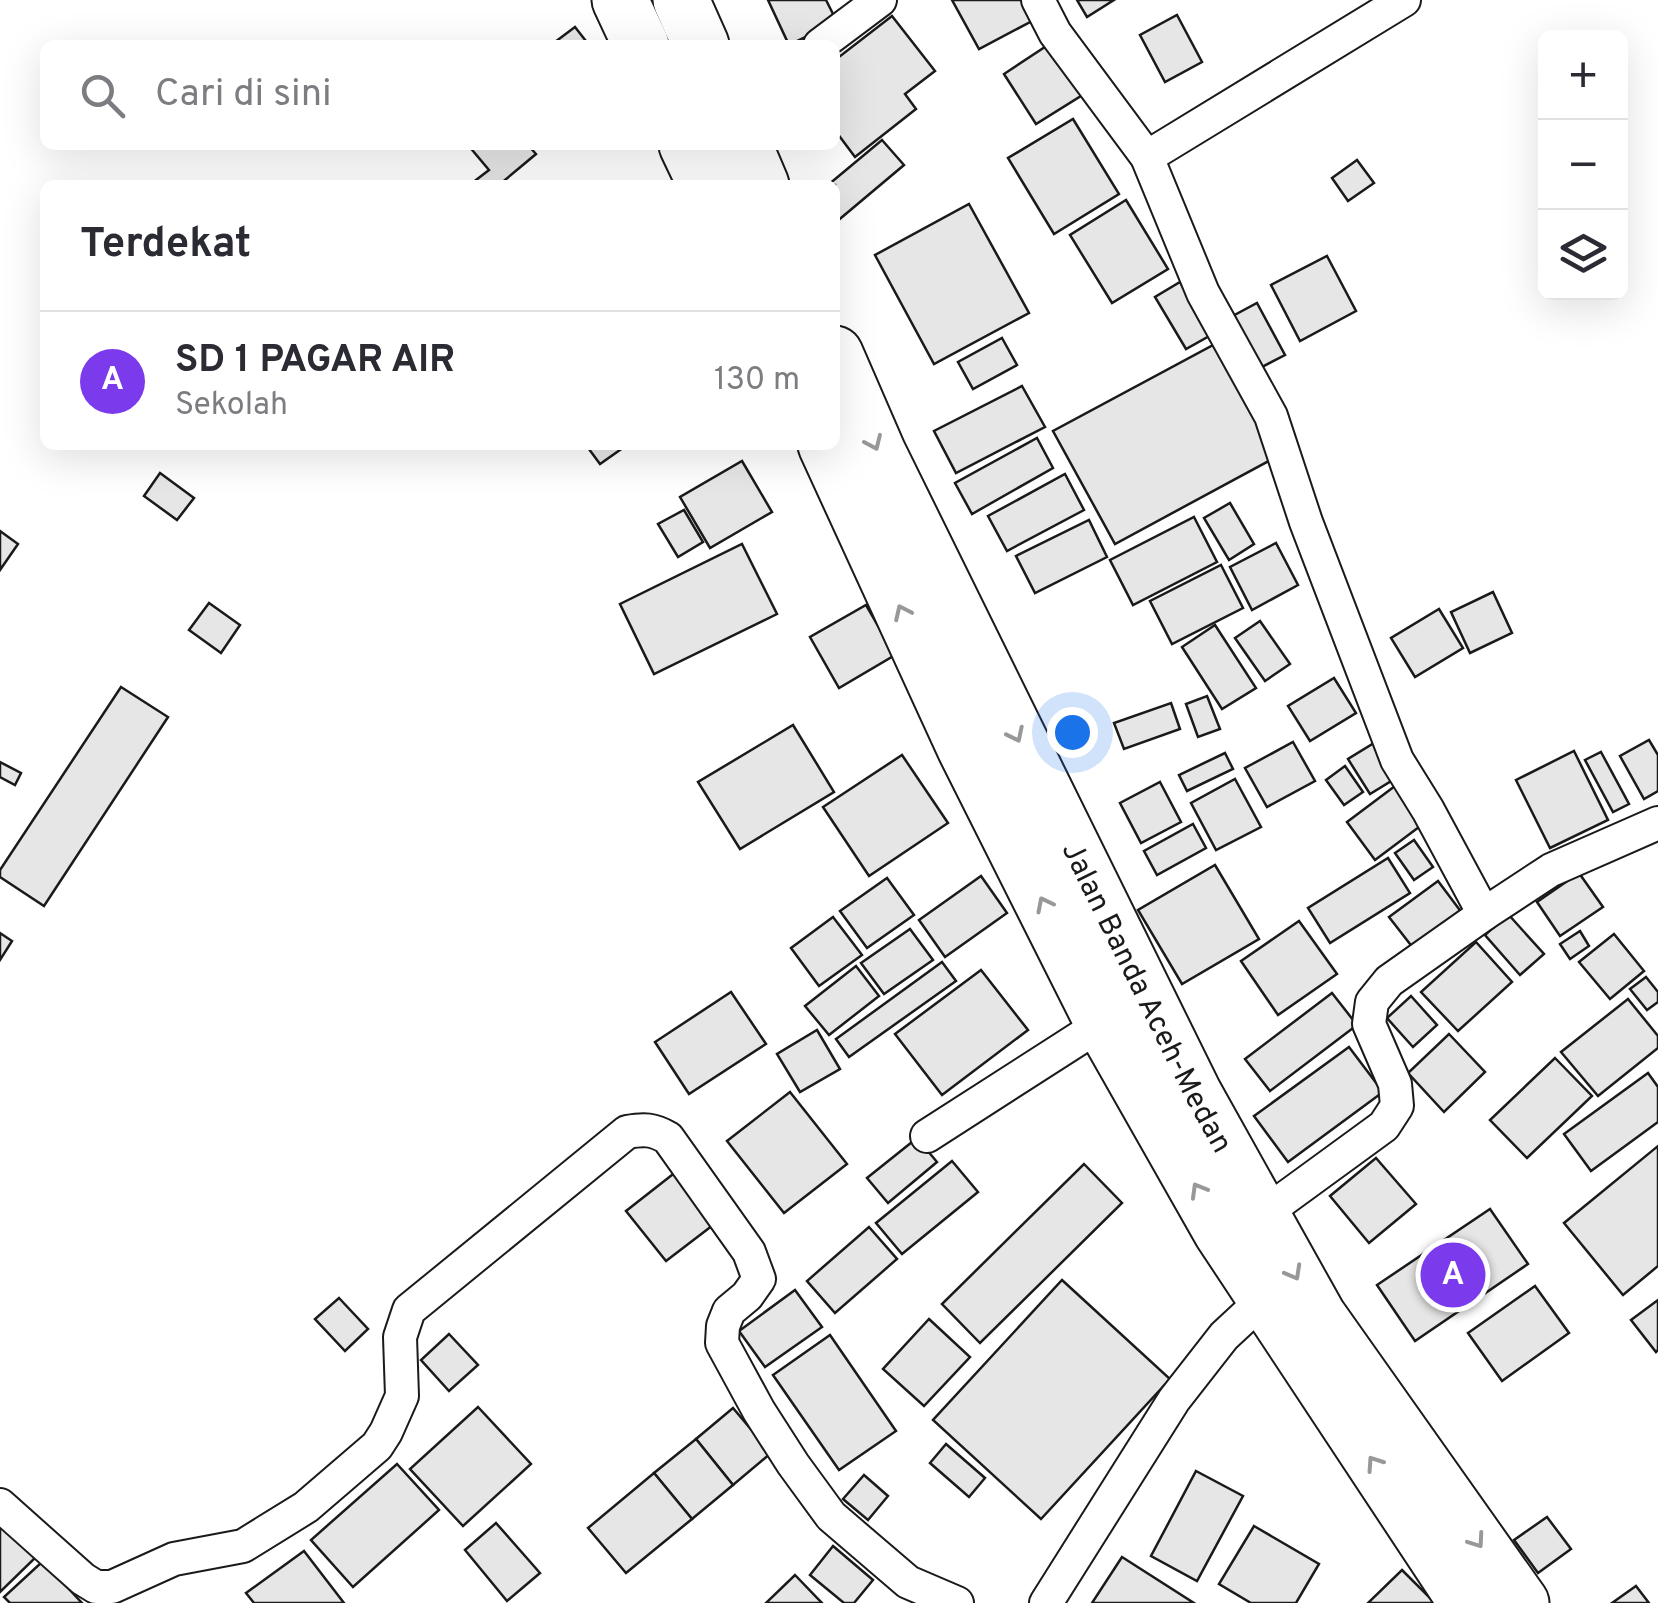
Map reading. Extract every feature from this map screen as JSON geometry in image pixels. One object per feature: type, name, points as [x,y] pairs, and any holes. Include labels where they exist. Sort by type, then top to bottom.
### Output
[{"type":"highway","points":[[620,0],[639,40]]},
{"type":"highway","points":[[681,0],[698,40]]},
{"type":"highway","points":[[689,150],[704,180]]},
{"type":"highway","points":[[746,150],[760,180]]},
{"type":"highway","name":"Jalan Banda Aceh-Medan","points":[[840,366],[878,453],[1194,1094],[1318,1316],[1521,1603]]},
{"type":"highway","name":"Jalan Banda Aceh-Medan","points":[[828,450],[965,748],[1104,1023],[1221,1230],[1467,1603]]},
{"type":"street","points":[[827,40],[880,0]]},
{"type":"street","points":[[1038,0],[1056,33],[1147,156],[1202,292],[1271,416],[1306,522],[1397,760],[1484,914]]},
{"type":"street","points":[[1147,156],[1404,0]]},
{"type":"street","points":[[1262,1215],[1384,1126],[1397,1106],[1395,1084],[1369,1024],[1372,1002],[1389,981],[1551,870],[1658,823]]},
{"type":"street","points":[[927,1136],[1104,1023]]},
{"type":"street","points":[[0,1504],[82,1579],[96,1586],[112,1586],[174,1559],[243,1546],[306,1507],[364,1457],[386,1432],[402,1396],[400,1336],[409,1310],[626,1132],[646,1129],[668,1138],[749,1252],[759,1279],[729,1311],[722,1326],[722,1343],[792,1464],[898,1592],[956,1603]]},
{"type":"street","points":[[1046,1603],[1174,1400],[1224,1336],[1265,1298]]},
{"type":"building","points":[[768,0],[826,0],[837,22],[799,40],[787,40]]},
{"type":"building","points":[[952,0],[1024,0],[1034,20],[979,49]]},
{"type":"building","points":[[1077,0],[1114,0],[1087,17]]},
{"type":"building","points":[[1177,15],[1202,62],[1165,82],[1140,35]]},
{"type":"building","points":[[892,16],[935,71],[905,94],[916,109],[855,157],[840,137],[840,56]]},
{"type":"building","points":[[575,27],[585,40],[558,40]]},
{"type":"building","points":[[1051,43],[1084,94],[1036,124],[1004,74]]},
{"type":"building","points":[[1073,119],[1119,194],[1054,234],[1008,158]]},
{"type":"building","points":[[882,140],[904,165],[840,219],[840,180],[834,180]]},
{"type":"building","points":[[472,150],[532,150],[536,154],[505,180],[476,180],[489,170]]},
{"type":"building","points":[[1357,160],[1374,183],[1348,201],[1332,178]]},
{"type":"building","points":[[1126,200],[1168,269],[1112,303],[1070,235]]},
{"type":"building","points":[[969,204],[1029,313],[934,364],[875,255]]},
{"type":"building","points":[[1327,256],[1356,311],[1300,341],[1271,285]]},
{"type":"building","points":[[1180,282],[1211,335],[1186,349],[1155,297]]},
{"type":"building","points":[[1257,303],[1285,355],[1256,370],[1229,318]]},
{"type":"building","points":[[1002,338],[1017,365],[973,389],[958,362]]},
{"type":"building","points":[[1217,343],[1278,456],[1115,544],[1053,431]]},
{"type":"building","points":[[1022,386],[1045,427],[956,473],[934,431]]},
{"type":"building","points":[[1037,438],[1053,468],[972,514],[955,483]]},
{"type":"building","points":[[590,450],[620,450],[600,464]]},
{"type":"building","points":[[742,461],[772,512],[710,548],[680,497]]},
{"type":"building","points":[[160,473],[194,498],[177,520],[144,496]]},
{"type":"building","points":[[1065,474],[1084,510],[1007,551],[988,516]]},
{"type":"building","points":[[1230,503],[1254,544],[1229,560],[1204,518]]},
{"type":"building","points":[[684,510],[703,542],[678,557],[658,524]]},
{"type":"building","points":[[1194,517],[1217,562],[1133,605],[1110,560]]},
{"type":"building","points":[[1089,520],[1107,557],[1035,593],[1016,556]]},
{"type":"building","points":[[0,531],[18,544],[0,570]]},
{"type":"building","points":[[1276,543],[1298,585],[1252,610],[1230,567]]},
{"type":"building","points":[[742,544],[777,614],[654,674],[620,604]]},
{"type":"building","points":[[1221,565],[1243,608],[1172,644],[1150,601]]},
{"type":"building","points":[[1493,592],[1512,633],[1470,653],[1451,612]]},
{"type":"building","points":[[209,603],[240,625],[221,653],[189,630]]},
{"type":"building","points":[[866,605],[895,655],[839,688],[810,637]]},
{"type":"building","points":[[1439,609],[1463,648],[1415,677],[1391,638]]},
{"type":"building","points":[[1260,621],[1290,664],[1265,681],[1235,638]]},
{"type":"building","points":[[1215,625],[1256,688],[1222,709],[1182,647]]},
{"type":"building","points":[[1334,678],[1356,713],[1310,741],[1288,706]]},
{"type":"building","points":[[121,687],[168,717],[44,906],[0,877],[0,870]]},
{"type":"building","points":[[1207,696],[1220,729],[1198,737],[1186,704]]},
{"type":"building","points":[[1171,703],[1180,729],[1124,749],[1114,723]]},
{"type":"building","points":[[793,725],[834,792],[740,849],[698,782]]},
{"type":"building","points":[[1649,740],[1658,755],[1658,791],[1644,799],[1620,756]]},
{"type":"building","points":[[1293,742],[1315,781],[1267,807],[1245,768]]},
{"type":"building","points":[[1374,743],[1396,778],[1370,794],[1348,759]]},
{"type":"building","points":[[1574,751],[1608,820],[1550,848],[1516,780]]},
{"type":"building","points":[[1601,752],[1629,804],[1613,812],[1585,760]]},
{"type":"building","points":[[1225,753],[1233,769],[1187,791],[1179,775]]},
{"type":"building","points":[[902,755],[948,823],[869,876],[823,807]]},
{"type":"building","points":[[0,762],[21,773],[15,785],[0,777]]},
{"type":"building","points":[[1345,766],[1363,792],[1344,805],[1326,780]]},
{"type":"building","points":[[1235,779],[1261,827],[1216,850],[1191,803]]},
{"type":"building","points":[[1160,782],[1181,822],[1141,843],[1120,803]]},
{"type":"building","points":[[1399,783],[1427,821],[1375,860],[1347,822]]},
{"type":"building","points":[[1193,824],[1206,848],[1157,875],[1144,851]]},
{"type":"building","points":[[1414,840],[1433,867],[1414,880],[1395,853]]},
{"type":"building","points":[[1388,858],[1410,893],[1330,943],[1308,908]]},
{"type":"building","points":[[1215,865],[1259,939],[1182,984],[1138,910]]},
{"type":"building","points":[[1579,873],[1603,907],[1560,936],[1537,902]]},
{"type":"building","points":[[981,876],[1007,913],[945,957],[919,920]]},
{"type":"building","points":[[887,878],[914,915],[867,948],[840,911]]},
{"type":"building","points":[[1438,881],[1465,917],[1417,953],[1389,917]]},
{"type":"building","points":[[1508,914],[1544,954],[1520,975],[1485,935]]},
{"type":"building","points":[[833,917],[862,955],[819,986],[791,948]]},
{"type":"building","points":[[1299,921],[1337,974],[1278,1015],[1241,961]]},
{"type":"building","points":[[910,929],[933,960],[884,994],[861,963]]},
{"type":"building","points":[[1580,931],[1589,946],[1570,959],[1560,944]]},
{"type":"building","points":[[0,933],[12,941],[0,960]]},
{"type":"building","points":[[1614,934],[1644,971],[1610,999],[1579,962]]},
{"type":"building","points":[[1476,942],[1512,982],[1458,1031],[1421,992]]},
{"type":"building","points":[[942,962],[956,981],[849,1057],[836,1039]]},
{"type":"building","points":[[856,966],[879,996],[829,1035],[805,1006]]},
{"type":"building","points":[[981,970],[1028,1030],[942,1095],[895,1034]]},
{"type":"building","points":[[1646,977],[1658,992],[1658,1002],[1647,1010],[1630,989]]},
{"type":"building","points":[[731,992],[766,1044],[689,1094],[655,1042]]},
{"type":"building","points":[[1332,993],[1357,1025],[1270,1091],[1245,1059]]},
{"type":"building","points":[[1411,996],[1437,1025],[1413,1047],[1387,1018]]},
{"type":"building","points":[[1628,999],[1658,1036],[1658,1048],[1598,1096],[1561,1052]]},
{"type":"building","points":[[817,1030],[840,1069],[800,1092],[777,1054]]},
{"type":"building","points":[[1449,1034],[1485,1072],[1444,1112],[1408,1073]]},
{"type":"building","points":[[1349,1047],[1383,1092],[1288,1162],[1254,1116]]},
{"type":"building","points":[[1555,1058],[1592,1096],[1527,1158],[1490,1120]]},
{"type":"building","points":[[1648,1073],[1658,1087],[1658,1122],[1591,1171],[1564,1134]]},
{"type":"building","points":[[790,1092],[847,1164],[784,1213],[727,1141]]},
{"type":"building","points":[[917,1138],[937,1162],[888,1203],[867,1178]]},
{"type":"building","points":[[1658,1146],[1658,1266],[1623,1295],[1564,1223]]},
{"type":"building","points":[[1376,1158],[1416,1204],[1369,1243],[1330,1196]]},
{"type":"building","points":[[952,1161],[978,1192],[902,1254],[876,1223]]},
{"type":"building","points":[[1084,1164],[1122,1203],[980,1343],[942,1304]]},
{"type":"building","points":[[677,1171],[717,1222],[666,1261],[626,1211]]},
{"type":"building","points":[[1490,1209],[1528,1264],[1415,1341],[1377,1285]]},
{"type":"building","points":[[869,1227],[897,1259],[835,1313],[807,1281]]},
{"type":"building","points":[[1062,1280],[1170,1379],[1041,1519],[933,1420]]},
{"type":"building","points":[[1535,1286],[1569,1333],[1502,1381],[1468,1333]]},
{"type":"building","points":[[795,1290],[822,1327],[765,1367],[739,1331]]},
{"type":"building","points":[[339,1298],[368,1329],[345,1351],[315,1319]]},
{"type":"building","points":[[1658,1300],[1658,1350],[1656,1352],[1631,1320]]},
{"type":"building","points":[[929,1319],[970,1357],[924,1406],[883,1369]]},
{"type":"building","points":[[449,1334],[478,1365],[449,1391],[421,1360]]},
{"type":"building","points":[[830,1335],[896,1431],[839,1470],[773,1375]]},
{"type":"building","points":[[478,1407],[531,1464],[463,1526],[410,1469]]},
{"type":"building","points":[[733,1408],[771,1453],[733,1485],[696,1439]]},
{"type":"building","points":[[696,1439],[733,1485],[692,1519],[654,1473]]},
{"type":"building","points":[[946,1444],[985,1478],[969,1497],[930,1463]]},
{"type":"building","points":[[397,1464],[439,1510],[353,1587],[311,1540]]},
{"type":"building","points":[[1196,1471],[1243,1496],[1197,1581],[1151,1556]]},
{"type":"building","points":[[654,1473],[692,1519],[626,1573],[588,1528]]},
{"type":"building","points":[[864,1475],[888,1496],[868,1520],[843,1499]]},
{"type":"building","points":[[1547,1517],[1571,1549],[1538,1573],[1514,1540]]},
{"type":"building","points":[[0,1522],[35,1558],[0,1592]]},
{"type":"building","points":[[496,1523],[540,1573],[507,1601],[465,1550]]},
{"type":"building","points":[[1254,1526],[1319,1564],[1296,1603],[1251,1603],[1219,1584]]},
{"type":"building","points":[[833,1546],[873,1580],[854,1603],[844,1603],[810,1575]]},
{"type":"building","points":[[304,1551],[344,1603],[254,1603],[246,1593]]},
{"type":"building","points":[[1122,1557],[1194,1603],[1092,1603]]},
{"type":"building","points":[[43,1561],[82,1603],[10,1603],[4,1597]]},
{"type":"building","points":[[1402,1570],[1435,1603],[1368,1603]]},
{"type":"building","points":[[795,1575],[822,1603],[766,1603]]},
{"type":"building","points":[[1636,1586],[1649,1603],[1612,1603]]},
{"type":"place","name":"SD 1 PAGAR AIR","points":[[1453,1275]]}]
